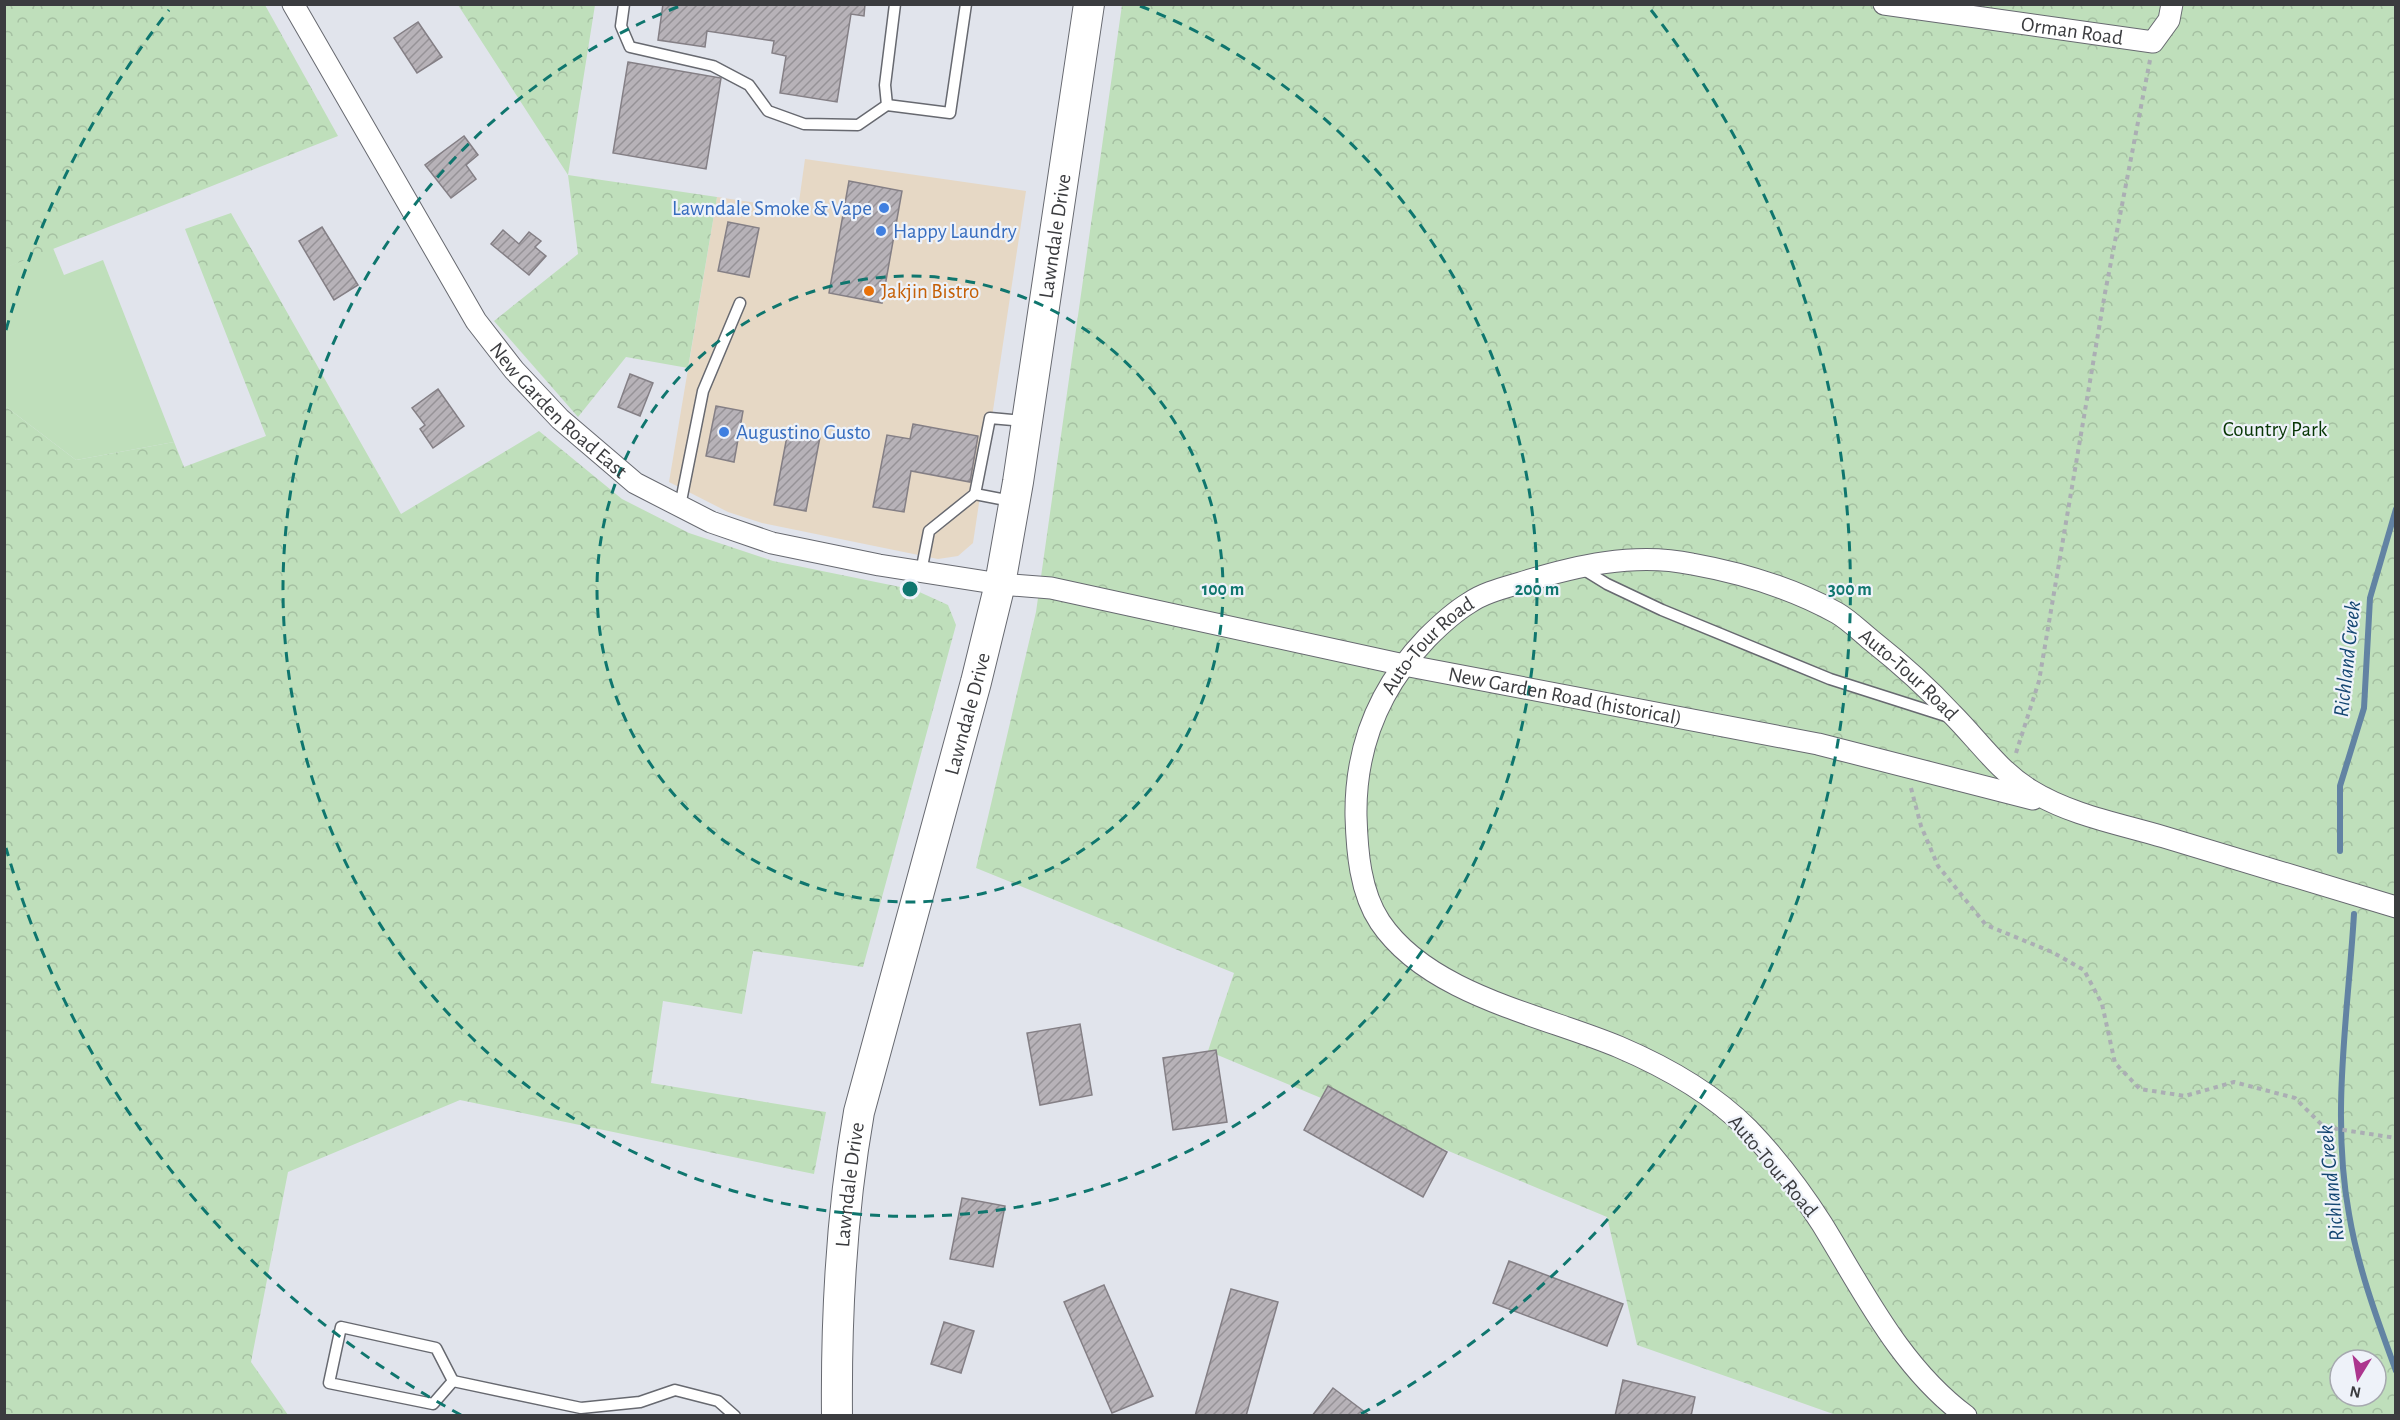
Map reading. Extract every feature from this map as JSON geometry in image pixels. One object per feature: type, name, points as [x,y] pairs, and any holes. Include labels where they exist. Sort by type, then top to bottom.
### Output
[{"type":"main road","name":"Lawndale Drive","points":[[837,1416],[838,1280],[849,1167],[859,1112],[976,682],[1000,584],[1015,502],[1089,4]]},
{"type":"street","name":"New Garden Road East","points":[[293,4],[476,321],[514,370],[560,419],[636,483],[711,522],[772,543],[921,572],[1000,584]]},
{"type":"street","name":"Orman Road","points":[[1884,4],[2154,42]]},
{"type":"street","points":[[2154,42],[2169,20],[2172,4]]},
{"type":"street","name":"Auto-Tour Road","points":[[1966,1416],[1915,1367],[1864,1299],[1820,1222],[1788,1178],[1748,1130],[1706,1092],[1622,1048],[1484,996],[1437,974],[1405,950],[1380,922],[1367,897],[1359,859],[1356,780],[1362,744],[1374,714],[1404,665],[1435,630],[1470,602],[1506,587],[1577,565],[1633,560],[1685,562],[1759,579],[1839,614],[1910,671],[2006,772],[2036,794],[2060,805],[2396,907]]},
{"type":"street","name":"New Garden Road (historical)","points":[[1000,584],[1051,588],[1404,665],[1818,744],[2060,805]]},
{"type":"lane","points":[[624,4],[621,26],[630,47],[713,66],[749,85],[768,111],[804,124],[858,125],[887,105],[950,113],[966,4]]},
{"type":"lane","points":[[887,105],[885,85],[895,4]]},
{"type":"lane","points":[[680,506],[703,391],[740,303]]},
{"type":"lane","points":[[921,572],[929,531],[975,494],[990,418],[1027,422]]},
{"type":"lane","points":[[975,494],[1015,502]]},
{"type":"lane","points":[[1577,565],[1607,584],[1662,610],[1830,679],[1958,720]]},
{"type":"lane","points":[[341,1327],[436,1348],[453,1381],[434,1404],[328,1383],[341,1327]]},
{"type":"lane","points":[[453,1381],[581,1408],[640,1402],[675,1390],[718,1401],[735,1416]]},
{"type":"path","points":[[2006,772],[2020,746],[2039,681],[2105,293],[2154,42]]},
{"type":"path","points":[[1905,766],[1921,826],[1938,866],[1986,925],[2052,952],[2084,970],[2102,1004],[2115,1063],[2140,1089],[2185,1096],[2234,1083],[2295,1098],[2324,1127],[2396,1138]]},
{"type":"shaded area","points":[[805,159],[1026,191],[973,543],[958,556],[938,559],[762,523],[728,512],[669,482],[717,197],[798,209]]},
{"type":"green space","points":[[5,4],[265,5],[338,136],[5,268]]},
{"type":"green space","points":[[458,5],[595,5],[568,175]]},
{"type":"green space","name":"Country Park","points":[[1122,5],[2395,5],[2395,1415],[1836,1415],[1637,1345],[1607,1217],[1208,1051],[1234,973],[976,868],[1036,612]]},
{"type":"green space","points":[[568,175],[717,197],[688,368],[626,357],[578,417],[494,321],[578,254]]},
{"type":"green space","points":[[231,213],[401,514],[539,431],[622,499],[689,533],[773,561],[915,590],[948,605],[956,625],[863,967],[753,951],[742,1014],[663,1001],[651,1083],[826,1112],[814,1174],[460,1100],[288,1172],[251,1362],[288,1415],[5,1415],[5,406],[76,460],[174,442],[184,467],[266,436],[185,229]]},
{"type":"green space","points":[[53,248],[64,275],[103,260],[174,442],[76,460],[5,406],[4,268]]},
{"type":"building","points":[[663,4],[865,4],[864,16],[851,14],[837,102],[780,93],[786,56],[772,53],[774,41],[707,31],[705,47],[658,40]]},
{"type":"building","points":[[418,22],[442,57],[417,73],[394,38]]},
{"type":"building","points":[[628,62],[721,78],[706,169],[613,153]]},
{"type":"building","points":[[464,136],[478,155],[466,165],[476,179],[451,198],[425,165]]},
{"type":"building","points":[[849,181],[902,191],[882,303],[829,293]]},
{"type":"building","points":[[728,222],[759,228],[749,277],[718,271]]},
{"type":"building","points":[[322,227],[358,285],[334,300],[299,241]]},
{"type":"building","points":[[503,230],[519,244],[529,232],[541,241],[535,247],[546,256],[529,275],[491,244]]},
{"type":"building","points":[[630,374],[653,383],[640,416],[618,407]]},
{"type":"building","points":[[438,389],[464,426],[433,448],[420,429],[425,425],[412,408]]},
{"type":"building","points":[[716,406],[743,411],[734,462],[706,456]]},
{"type":"building","points":[[913,424],[978,436],[970,482],[911,471],[904,512],[873,507],[887,435],[910,439]]},
{"type":"building","points":[[788,431],[820,437],[806,511],[774,505]]},
{"type":"building","points":[[1080,1024],[1092,1095],[1040,1105],[1027,1033]]},
{"type":"building","points":[[1216,1050],[1227,1122],[1173,1130],[1163,1058]]},
{"type":"building","points":[[1328,1086],[1447,1152],[1423,1197],[1304,1130]]},
{"type":"building","points":[[962,1198],[1005,1206],[993,1267],[950,1259]]},
{"type":"building","points":[[1509,1261],[1623,1304],[1607,1346],[1493,1303]]},
{"type":"building","points":[[1104,1285],[1153,1396],[1112,1413],[1064,1302]]},
{"type":"building","points":[[1231,1289],[1278,1302],[1246,1416],[1195,1416]]},
{"type":"building","points":[[944,1322],[974,1331],[961,1373],[931,1364]]},
{"type":"building","points":[[1623,1380],[1695,1397],[1691,1416],[1615,1416]]},
{"type":"building","points":[[1333,1388],[1370,1416],[1312,1416]]},
{"type":"waterway","name":"Richland Creek","points":[[2340,851],[2340,786],[2364,708],[2370,598],[2396,509]]},
{"type":"waterway","name":"Richland Creek","points":[[2354,914],[2342,1064],[2341,1140],[2344,1177],[2357,1254],[2396,1371]]},
{"type":"place","name":"Lawndale Smoke & Vape","points":[[884,208]]},
{"type":"place","name":"Happy Laundry","points":[[881,231]]},
{"type":"place","name":"Jakjin Bistro","points":[[869,291]]},
{"type":"place","name":"Augustino Gusto","points":[[724,432]]}]
